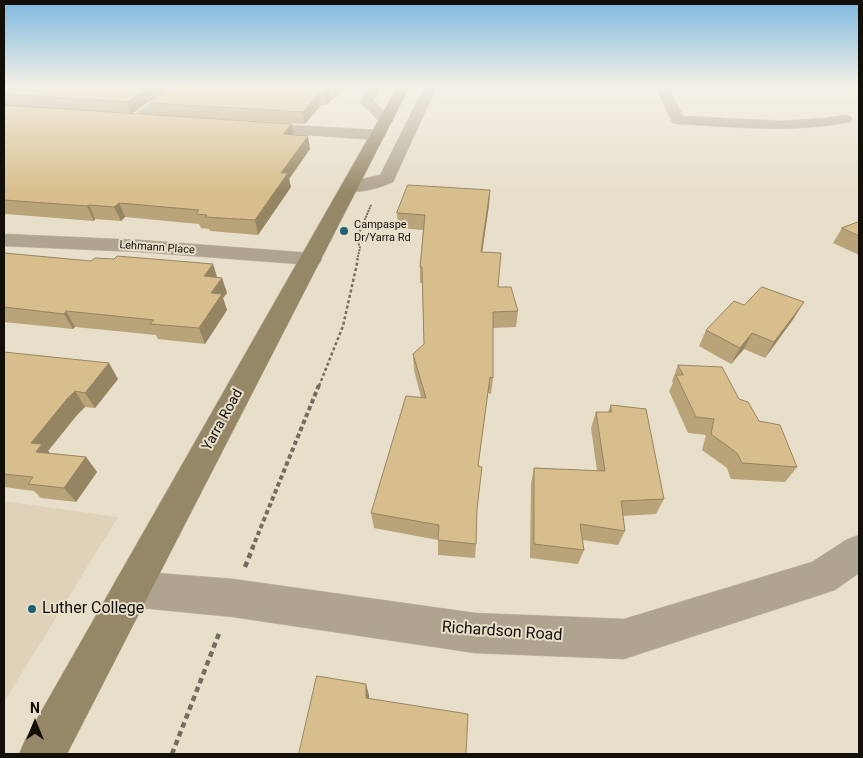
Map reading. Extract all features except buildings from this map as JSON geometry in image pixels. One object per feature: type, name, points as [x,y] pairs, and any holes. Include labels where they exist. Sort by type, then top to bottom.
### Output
[{"type":"main road","name":"Yarra Road","points":[[42,754],[385,121]]},
{"type":"street","points":[[140,121],[161,123]]},
{"type":"street","points":[[378,121],[382,128]]},
{"type":"street","points":[[350,186],[381,181],[387,178],[414,121]]},
{"type":"street","points":[[705,121],[798,126],[832,121]]},
{"type":"street","points":[[239,127],[382,128]]},
{"type":"street","name":"Lehmann Place","points":[[4,240],[140,246],[311,260]]},
{"type":"street","name":"Richardson Road","points":[[131,589],[233,598],[475,633],[624,639],[822,577],[859,552]]},
{"type":"path","points":[[172,754],[343,326],[360,248],[357,238],[374,199],[387,178]]},
{"type":"shaded area","name":"Luther College","points":[[4,501],[118,517],[4,702]]},
{"type":"place","name":"Campaspe Dr/Yarra Rd","points":[[344,231]]},
{"type":"place","name":"Luther College","points":[[32,609]]}]
